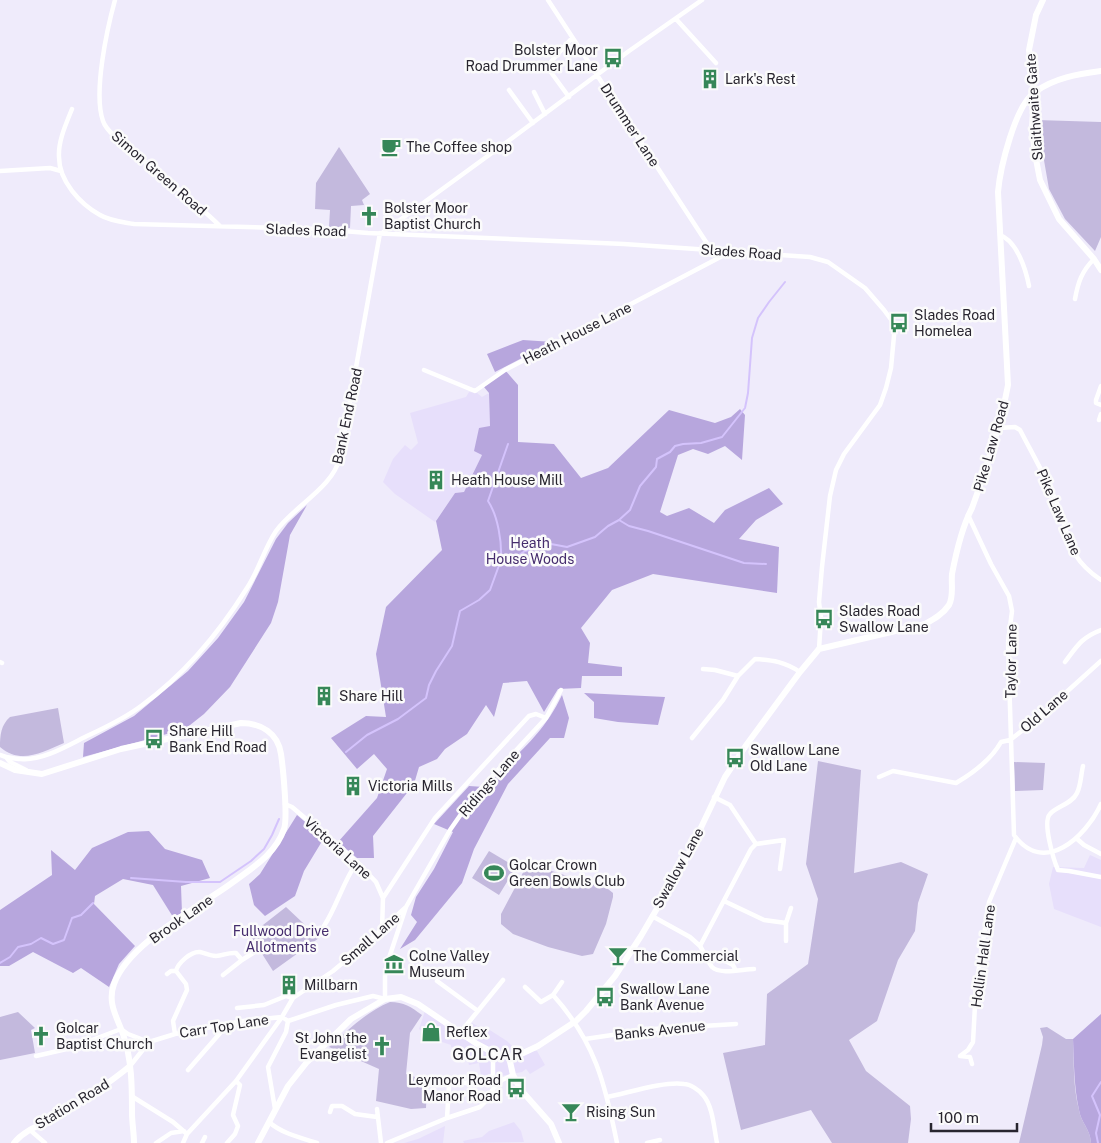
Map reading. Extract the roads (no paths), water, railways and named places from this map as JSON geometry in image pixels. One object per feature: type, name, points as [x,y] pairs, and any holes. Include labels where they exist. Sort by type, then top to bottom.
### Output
[{"type":"street","name":"Simon Green Road","points":[[115,0],[101,75],[100,108],[103,122],[106,128],[122,143],[220,226]]},
{"type":"street","name":"Drummer Lane","points":[[548,0],[712,250]]},
{"type":"street","points":[[380,233],[533,123],[628,51],[702,0]]},
{"type":"street","name":"Slaithwaite Gate","points":[[1043,0],[1036,15],[1029,50],[1034,92],[1032,129],[1040,180],[1058,219],[1094,259],[1101,270]]},
{"type":"street","points":[[676,19],[716,63]]},
{"type":"street","points":[[569,96],[550,71],[548,65],[572,38]]},
{"type":"street","points":[[1034,92],[1060,79],[1101,71]]},
{"type":"street","points":[[509,90],[533,123]]},
{"type":"street","points":[[534,92],[545,114]]},
{"type":"street","name":"Pike Law Road","points":[[819,649],[917,626],[936,618],[948,607],[951,601],[955,559],[968,515],[999,428],[1008,385],[998,192],[1000,176],[1015,126],[1023,106],[1034,92]]},
{"type":"street","points":[[0,171],[50,168],[61,171],[58,158],[60,143],[72,109]]},
{"type":"street","name":"Slades Road","points":[[61,171],[68,186],[100,216],[134,224],[220,226],[624,244],[810,257],[828,262],[865,288],[895,325],[891,368],[880,405],[844,454],[836,470],[830,496],[822,567],[819,649]]},
{"type":"street","name":"Bank End Road","points":[[2,754],[22,760],[46,754],[114,723],[141,706],[178,676],[226,620],[249,586],[266,546],[285,520],[317,492],[338,466],[355,382],[380,233]]},
{"type":"street","points":[[1000,235],[1010,241],[1014,248],[1026,274],[1029,286]]},
{"type":"street","name":"Heath House Lane","points":[[424,370],[475,391],[505,370],[731,252]]},
{"type":"street","points":[[1075,299],[1078,281],[1084,269],[1094,259]]},
{"type":"street","points":[[1101,386],[1096,403],[1101,405]]},
{"type":"street","points":[[1099,420],[1101,414]]},
{"type":"street","name":"Pike Law Lane","points":[[999,428],[1015,427],[1020,430],[1040,465],[1058,506],[1070,547],[1084,568],[1101,580]]},
{"type":"street","name":"Taylor Lane","points":[[968,515],[991,564],[1009,596],[1012,612],[1008,643],[1010,740],[1014,835],[1016,838]]},
{"type":"street","points":[[1065,662],[1075,648],[1089,634],[1101,630]]},
{"type":"street","name":"Swallow Lane","points":[[509,1057],[519,1055],[538,1046],[576,1021],[615,976],[687,857],[725,777],[747,744],[819,649]]},
{"type":"street","points":[[692,738],[723,700],[738,676],[755,660],[774,660],[787,664],[800,672]]},
{"type":"street","name":"Old Lane","points":[[879,777],[893,771],[956,783],[983,764],[997,750],[1001,742],[1010,740],[1032,723],[1101,661]]},
{"type":"street","points":[[703,669],[738,676]]},
{"type":"street","name":"Ridings Lane","points":[[406,907],[450,830],[473,797],[546,718],[561,690]]},
{"type":"street","points":[[382,930],[383,898],[435,818],[528,716],[536,714],[546,718]]},
{"type":"street","points":[[0,763],[15,770],[48,773],[122,749],[225,725],[249,723],[267,730],[276,738],[280,746],[284,804]]},
{"type":"street","points":[[2,754],[10,762],[32,773]]},
{"type":"street","points":[[1083,766],[1077,794],[1071,800],[1050,812],[1048,816],[1048,833],[1058,870],[1101,878]]},
{"type":"street","points":[[714,797],[730,805],[756,844]]},
{"type":"street","name":"Victoria Lane","points":[[284,804],[292,807],[356,862],[376,882],[383,898]]},
{"type":"street","name":"Brook Lane","points":[[134,1143],[130,1066],[121,1029],[115,1017],[111,995],[114,984],[126,963],[152,937],[250,871],[273,850],[284,829],[286,816],[284,804]]},
{"type":"street","points":[[1016,838],[1031,851],[1044,854],[1053,853],[1085,830],[1099,815],[1101,804]]},
{"type":"street","name":"Hollin Hall Lane","points":[[972,1064],[970,1057],[960,1056],[968,1050],[973,1042],[976,987],[989,902],[1016,838]]},
{"type":"street","points":[[1076,838],[1084,846],[1101,854]]},
{"type":"street","points":[[700,946],[751,848],[756,844],[784,840],[780,868]]},
{"type":"street","points":[[324,926],[333,912],[356,862]]},
{"type":"street","points":[[724,901],[764,920],[786,923]]},
{"type":"street","points":[[385,999],[387,963],[406,907]]},
{"type":"street","name":"Small Lane","points":[[292,998],[333,971],[406,907]]},
{"type":"street","points":[[786,941],[786,923],[791,908]]},
{"type":"street","points":[[652,916],[690,937],[700,946],[711,966],[717,971],[754,969]]},
{"type":"street","points":[[176,971],[177,967],[192,953],[199,952],[214,957],[222,956],[229,952],[236,953],[242,960]]},
{"type":"street","points":[[223,975],[253,953]]},
{"type":"street","points":[[720,958],[732,965],[735,970]]},
{"type":"street","points":[[167,974],[171,971],[176,971]]},
{"type":"street","points":[[175,1034],[172,1021],[186,990],[186,984],[176,971]]},
{"type":"street","points":[[460,1033],[503,980]]},
{"type":"street","points":[[437,981],[478,1011]]},
{"type":"street","points":[[526,986],[541,1002],[553,995],[562,982]]},
{"type":"street","points":[[553,995],[576,1021],[597,1062],[617,1143]]},
{"type":"street","points":[[183,1143],[185,1133],[236,1081],[282,1017],[292,998],[286,996],[264,1005],[237,1008]]},
{"type":"street","name":"Carr Top Lane","points":[[149,1042],[175,1034],[228,1024],[282,1017],[288,1021],[336,1005],[373,996],[385,999]]},
{"type":"street","points":[[258,1143],[288,1086],[307,1062],[351,1020],[385,999],[401,997],[418,1004],[477,1044],[496,1054],[509,1057],[513,1075],[521,1090],[551,1124],[559,1143]]},
{"type":"street","points":[[275,1109],[268,1067],[286,1032],[288,1021]]},
{"type":"street","points":[[188,1070],[228,1024]]},
{"type":"street","name":"Banks Avenue","points":[[585,1039],[653,1029],[736,1024]]},
{"type":"street","points":[[36,1056],[71,1048],[121,1029],[128,1034],[149,1042],[130,1066]]},
{"type":"street","points":[[493,1060],[493,1076],[497,1085]]},
{"type":"street","name":"Station Road","points":[[14,1143],[30,1130],[58,1116],[89,1096],[130,1066]]},
{"type":"street","points":[[388,1143],[447,1118],[480,1107],[502,1080],[513,1075]]},
{"type":"street","points":[[455,1083],[466,1083],[493,1076]]},
{"type":"street","points":[[227,1143],[235,1134],[238,1126],[234,1115],[240,1085],[236,1081]]},
{"type":"street","points":[[607,1097],[668,1084],[685,1084],[696,1088],[704,1096],[710,1110],[717,1143]]},
{"type":"street","points":[[447,1118],[449,1086]]},
{"type":"street","points":[[133,1096],[173,1122],[185,1133]]},
{"type":"street","points":[[330,1112],[332,1106],[342,1106],[355,1114],[377,1117]]},
{"type":"street","points":[[377,1109],[381,1143]]},
{"type":"street","points":[[269,1122],[290,1134],[317,1143]]},
{"type":"street","points":[[30,1130],[44,1143]]},
{"type":"street","points":[[156,1143],[172,1133],[185,1133]]},
{"type":"street","points":[[202,1143],[205,1137]]},
{"type":"street","points":[[647,1143],[660,1140]]},
{"type":"waterway","points":[[346,752],[367,735],[398,719],[426,698],[429,685],[452,646],[460,611],[479,600],[490,590],[501,560],[513,559],[525,551],[551,544],[567,547],[595,537],[630,510],[640,486],[656,467],[657,459],[670,452],[675,446],[701,443],[722,437],[745,408],[752,338],[758,318],[785,282]]},
{"type":"waterway","points":[[501,560],[499,529],[488,501],[508,444]]},
{"type":"waterway","points":[[619,520],[629,526],[744,563],[766,564]]},
{"type":"waterway","points":[[131,878],[186,882],[220,882],[251,861],[264,849],[279,819]]},
{"type":"waterway","points":[[0,963],[10,957],[18,947],[31,944],[41,938],[53,944],[64,940],[72,918],[81,915],[93,903]]},
{"type":"waterway","points":[[1098,1143],[1096,1133],[1100,1115],[1092,1096],[1101,1082]]},
{"type":"place","name":"Bolster Moor Road Drummer Lane","points":[[613,58]]},
{"type":"place","name":"Lark's Rest","points":[[710,79]]},
{"type":"place","name":"The Coffee shop","points":[[391,147]]},
{"type":"place","name":"Bolster Moor Baptist Church","points":[[369,216]]},
{"type":"place","name":"Slades Road Homelea","points":[[899,323]]},
{"type":"place","name":"Heath House Mill","points":[[436,480]]},
{"type":"place","name":"Slades Road Swallow Lane","points":[[824,619]]},
{"type":"place","name":"Share Hill","points":[[324,696]]},
{"type":"place","name":"Share Hill Bank End Road","points":[[154,739]]},
{"type":"place","name":"Swallow Lane Old Lane","points":[[735,758]]},
{"type":"place","name":"Victoria Mills","points":[[353,786]]},
{"type":"place","name":"Golcar Crown Green Bowls Club","points":[[494,873]]},
{"type":"place","name":"The Commercial","points":[[618,956]]},
{"type":"place","name":"Colne Valley Museum","points":[[394,964]]},
{"type":"place","name":"Millbarn","points":[[289,985]]},
{"type":"place","name":"Swallow Lane Bank Avenue","points":[[605,997]]},
{"type":"place","name":"Reflex","points":[[431,1032]]},
{"type":"place","name":"Golcar Baptist Church","points":[[41,1036]]},
{"type":"place","name":"St John the Evangelist","points":[[382,1046]]},
{"type":"place","name":"Leymoor Road Manor Road","points":[[516,1088]]},
{"type":"place","name":"Rising Sun","points":[[571,1112]]},
{"type":"district","name":"GOLCAR","points":[[488,1054]]},
{"type":"park label","name":"Heath House Woods","points":[[530,552]]},
{"type":"park label","name":"Fullwood Drive Allotments","points":[[281,940]]}]
